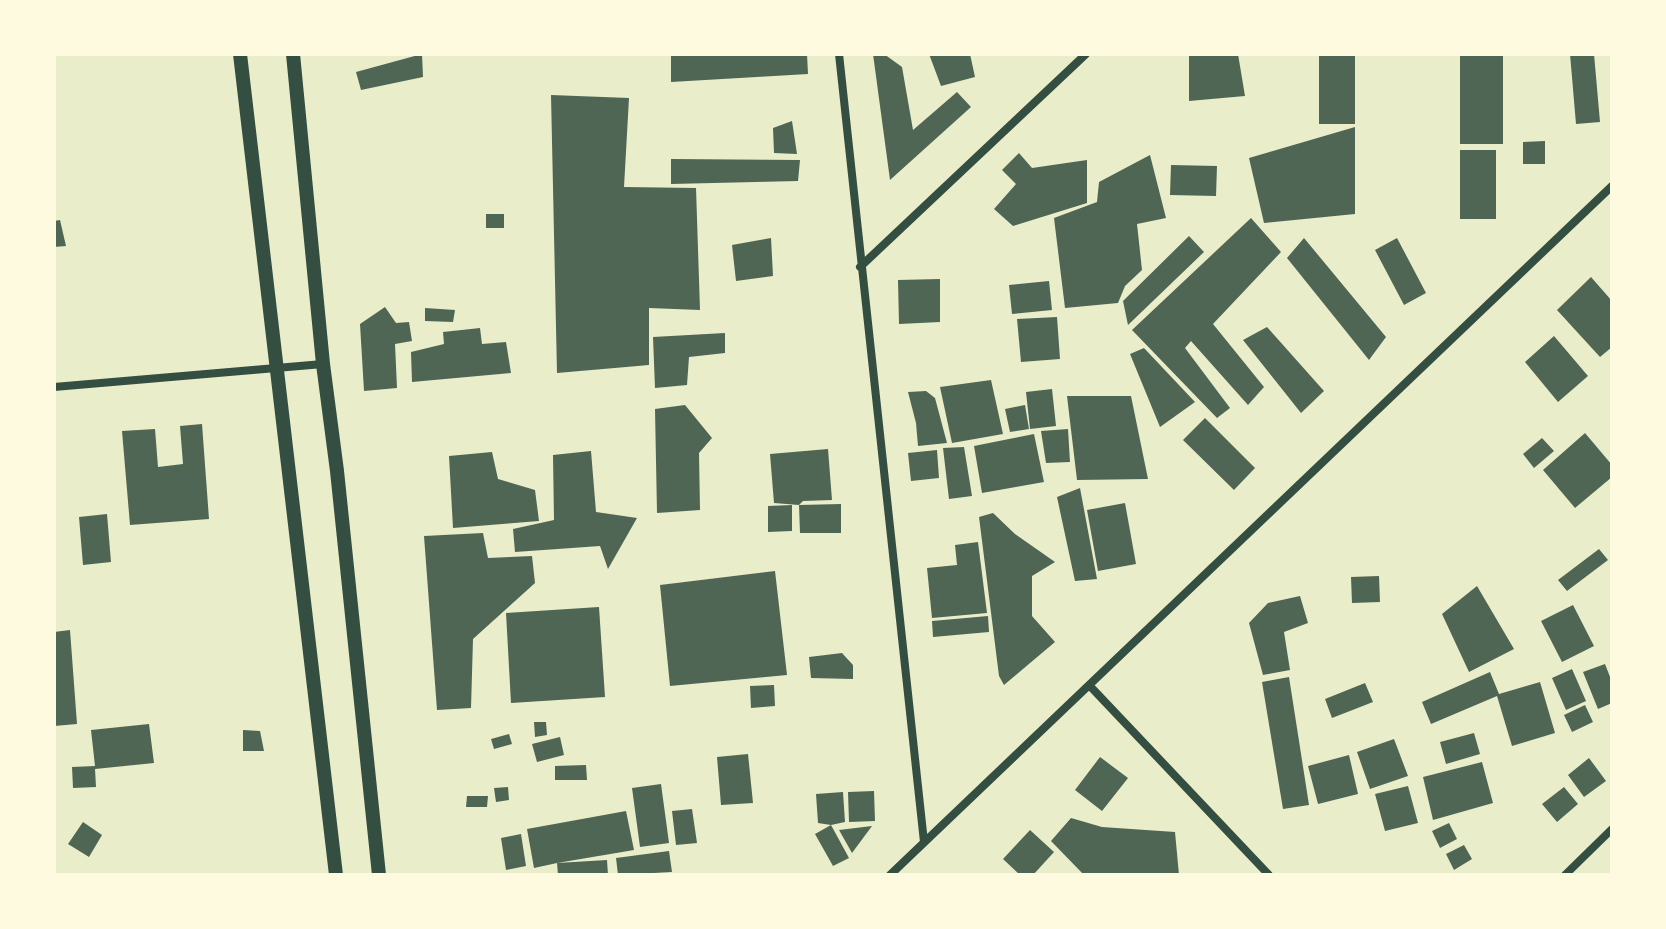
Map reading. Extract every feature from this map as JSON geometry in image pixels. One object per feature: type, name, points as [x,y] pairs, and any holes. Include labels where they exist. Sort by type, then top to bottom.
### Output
[{"type":"street","points":[[240,54],[336,875]]},
{"type":"street","points":[[293,54],[323,364],[379,875]]},
{"type":"street","points":[[839,54],[924,842]]},
{"type":"street","points":[[860,267],[1086,54]]},
{"type":"street","points":[[890,875],[1612,186]]},
{"type":"street","points":[[54,387],[323,364]]},
{"type":"street","points":[[1089,685],[1269,875]]},
{"type":"street","points":[[1565,875],[1612,829]]},
{"type":"building","points":[[422,54],[423,77],[361,90],[356,72]]},
{"type":"building","points":[[671,54],[807,54],[808,74],[671,82]]},
{"type":"building","points":[[873,54],[884,54],[902,67],[913,130],[957,92],[971,107],[890,180]]},
{"type":"building","points":[[929,54],[970,54],[975,77],[941,86]]},
{"type":"building","points":[[1189,54],[1238,54],[1245,96],[1189,101]]},
{"type":"building","points":[[1319,54],[1355,54],[1355,124],[1319,124]]},
{"type":"building","points":[[1460,54],[1503,54],[1503,144],[1460,144]]},
{"type":"building","points":[[1570,54],[1594,54],[1600,122],[1576,124]]},
{"type":"building","points":[[551,95],[629,98],[624,187],[696,188],[700,310],[649,308],[649,365],[557,373]]},
{"type":"building","points":[[792,121],[797,154],[774,153],[773,128]]},
{"type":"building","points":[[1355,127],[1355,214],[1264,223],[1249,158]]},
{"type":"building","points":[[1545,141],[1545,164],[1523,164],[1523,142]]},
{"type":"building","points":[[1460,150],[1496,150],[1496,219],[1460,219]]},
{"type":"building","points":[[1019,153],[1032,168],[1087,160],[1087,203],[1013,226],[994,209],[1016,184],[1002,170]]},
{"type":"building","points":[[1150,155],[1166,218],[1137,224],[1142,270],[1125,286],[1118,303],[1065,308],[1054,218],[1097,202],[1099,182]]},
{"type":"building","points":[[671,159],[800,160],[798,181],[671,184]]},
{"type":"building","points":[[1171,165],[1217,166],[1216,196],[1170,195]]},
{"type":"building","points":[[486,214],[504,214],[504,228],[486,228]]},
{"type":"building","points":[[1251,218],[1281,252],[1213,324],[1264,387],[1248,405],[1191,341],[1185,348],[1230,408],[1217,418],[1132,330]]},
{"type":"building","points":[[60,220],[66,246],[54,247],[54,221]]},
{"type":"building","points":[[1189,236],[1204,252],[1128,325],[1123,301]]},
{"type":"building","points":[[771,238],[773,276],[736,281],[732,245]]},
{"type":"building","points":[[1304,238],[1386,337],[1369,360],[1287,258]]},
{"type":"building","points":[[1397,238],[1426,293],[1404,305],[1375,250]]},
{"type":"building","points":[[1591,277],[1612,301],[1612,347],[1600,357],[1557,310]]},
{"type":"building","points":[[940,279],[940,322],[899,324],[898,280]]},
{"type":"building","points":[[1049,281],[1052,310],[1012,314],[1009,285]]},
{"type":"building","points":[[385,307],[396,323],[409,322],[412,341],[395,344],[397,388],[364,391],[360,324]]},
{"type":"building","points":[[425,308],[455,310],[453,322],[425,321]]},
{"type":"building","points":[[1057,317],[1060,359],[1021,362],[1017,319]]},
{"type":"building","points":[[1267,327],[1324,391],[1301,413],[1243,340]]},
{"type":"building","points":[[480,328],[482,344],[506,342],[511,373],[412,382],[411,352],[444,344],[443,332]]},
{"type":"building","points":[[725,333],[725,353],[689,357],[687,385],[655,388],[653,337]]},
{"type":"building","points":[[1554,336],[1588,376],[1558,402],[1525,362]]},
{"type":"building","points":[[1144,348],[1195,402],[1160,427],[1130,354]]},
{"type":"building","points":[[991,380],[1003,434],[952,443],[940,387]]},
{"type":"building","points":[[1052,389],[1056,426],[1030,429],[1026,392]]},
{"type":"building","points":[[926,391],[935,398],[947,443],[918,446],[908,392]]},
{"type":"building","points":[[1067,396],[1131,396],[1148,479],[1077,480]]},
{"type":"building","points":[[685,405],[712,438],[699,453],[700,510],[657,513],[655,409]]},
{"type":"building","points":[[1025,405],[1029,429],[1010,432],[1005,409]]},
{"type":"building","points":[[1205,418],[1255,468],[1234,490],[1183,440]]},
{"type":"building","points":[[202,424],[209,519],[130,525],[122,431],[155,429],[158,467],[183,464],[180,426]]},
{"type":"building","points":[[1068,429],[1070,462],[1046,463],[1041,431]]},
{"type":"building","points":[[1585,433],[1612,465],[1612,477],[1575,508],[1543,470]]},
{"type":"building","points":[[1034,434],[1044,482],[982,493],[974,446]]},
{"type":"building","points":[[1542,438],[1554,451],[1534,468],[1523,454]]},
{"type":"building","points":[[964,447],[972,496],[949,499],[943,448]]},
{"type":"building","points":[[828,449],[832,500],[803,501],[799,505],[774,503],[770,454]]},
{"type":"building","points":[[937,450],[939,478],[911,481],[908,453]]},
{"type":"building","points":[[591,451],[596,512],[637,518],[608,569],[600,546],[515,552],[513,529],[554,520],[553,455]]},
{"type":"building","points":[[492,452],[498,479],[535,490],[539,521],[453,528],[449,456]]},
{"type":"building","points":[[1080,488],[1097,579],[1075,581],[1057,497]]},
{"type":"building","points":[[1125,503],[1136,564],[1098,571],[1087,510]]},
{"type":"building","points":[[841,504],[841,533],[800,533],[799,505]]},
{"type":"building","points":[[792,505],[792,531],[768,532],[768,506]]},
{"type":"building","points":[[993,513],[1015,534],[1055,562],[1032,576],[1032,616],[1055,642],[1004,685],[999,676],[979,517]]},
{"type":"building","points":[[107,514],[111,562],[83,565],[79,517]]},
{"type":"building","points":[[483,533],[488,558],[532,556],[535,583],[473,639],[471,708],[437,710],[424,536]]},
{"type":"building","points":[[978,542],[987,613],[932,618],[927,568],[957,565],[955,545]]},
{"type":"building","points":[[1599,549],[1608,560],[1567,591],[1558,580]]},
{"type":"building","points":[[775,571],[787,675],[670,686],[660,585]]},
{"type":"building","points":[[1379,576],[1380,602],[1352,603],[1351,577]]},
{"type":"building","points":[[1477,586],[1514,649],[1469,672],[1442,614]]},
{"type":"building","points":[[1300,596],[1308,623],[1284,632],[1290,670],[1263,675],[1249,623],[1268,603]]},
{"type":"building","points":[[1573,605],[1594,646],[1562,662],[1541,621]]},
{"type":"building","points":[[599,607],[605,697],[511,703],[506,613]]},
{"type":"building","points":[[988,616],[989,632],[933,637],[932,621]]},
{"type":"building","points":[[70,630],[77,724],[54,726],[54,632]]},
{"type":"building","points":[[842,653],[853,665],[853,679],[811,678],[809,657]]},
{"type":"building","points":[[1605,664],[1612,682],[1612,703],[1598,709],[1583,672]]},
{"type":"building","points":[[1572,669],[1586,701],[1566,710],[1552,678]]},
{"type":"building","points":[[1490,672],[1499,694],[1540,682],[1555,733],[1512,746],[1497,696],[1431,724],[1422,702]]},
{"type":"building","points":[[1289,677],[1309,805],[1283,809],[1262,682]]},
{"type":"building","points":[[1365,683],[1373,702],[1332,718],[1325,699]]},
{"type":"building","points":[[774,685],[775,706],[751,708],[750,686]]},
{"type":"building","points":[[1585,705],[1593,722],[1572,732],[1564,715]]},
{"type":"building","points":[[534,722],[546,722],[547,735],[535,737]]},
{"type":"building","points":[[149,724],[154,763],[95,769],[96,787],[73,788],[72,767],[95,766],[91,730]]},
{"type":"building","points":[[243,730],[260,731],[264,751],[243,751]]},
{"type":"building","points":[[1474,733],[1480,754],[1446,764],[1440,742]]},
{"type":"building","points":[[509,734],[512,744],[494,749],[491,739]]},
{"type":"building","points":[[560,737],[564,755],[537,762],[532,744]]},
{"type":"building","points":[[1394,739],[1408,776],[1370,789],[1357,752]]},
{"type":"building","points":[[748,754],[753,803],[721,805],[717,757]]},
{"type":"building","points":[[1349,755],[1358,794],[1318,804],[1308,766]]},
{"type":"building","points":[[1100,757],[1128,778],[1102,811],[1075,790]]},
{"type":"building","points":[[1589,758],[1606,781],[1584,797],[1568,775]]},
{"type":"building","points":[[1482,762],[1493,803],[1433,820],[1423,777]]},
{"type":"building","points":[[586,765],[587,780],[555,780],[555,766]]},
{"type":"building","points":[[661,784],[669,843],[640,847],[632,788]]},
{"type":"building","points":[[1408,786],[1418,823],[1385,831],[1375,794]]},
{"type":"building","points":[[508,787],[509,800],[496,802],[494,788]]},
{"type":"building","points":[[1564,787],[1578,804],[1557,822],[1542,804]]},
{"type":"building","points":[[874,791],[875,821],[849,822],[848,792]]},
{"type":"building","points":[[843,792],[845,822],[831,825],[818,823],[816,794]]},
{"type":"building","points":[[467,796],[488,796],[487,807],[466,807]]},
{"type":"building","points":[[692,809],[697,843],[676,845],[672,811]]},
{"type":"building","points":[[626,811],[634,850],[534,868],[527,829]]},
{"type":"building","points":[[1071,818],[1102,827],[1175,832],[1179,875],[1084,875],[1051,841]]},
{"type":"building","points":[[83,822],[102,835],[89,857],[68,844]]},
{"type":"building","points":[[1449,823],[1457,839],[1440,848],[1432,831]]},
{"type":"building","points":[[831,825],[849,858],[833,866],[815,834]]},
{"type":"building","points":[[872,826],[852,853],[839,830]]},
{"type":"building","points":[[1030,830],[1054,852],[1033,875],[1020,875],[1003,859]]},
{"type":"building","points":[[521,834],[526,866],[506,870],[501,838]]},
{"type":"building","points":[[1464,845],[1472,859],[1454,870],[1446,854]]},
{"type":"building","points":[[669,851],[672,872],[618,875],[616,858]]},
{"type":"building","points":[[607,860],[608,875],[558,875],[557,863]]}]
